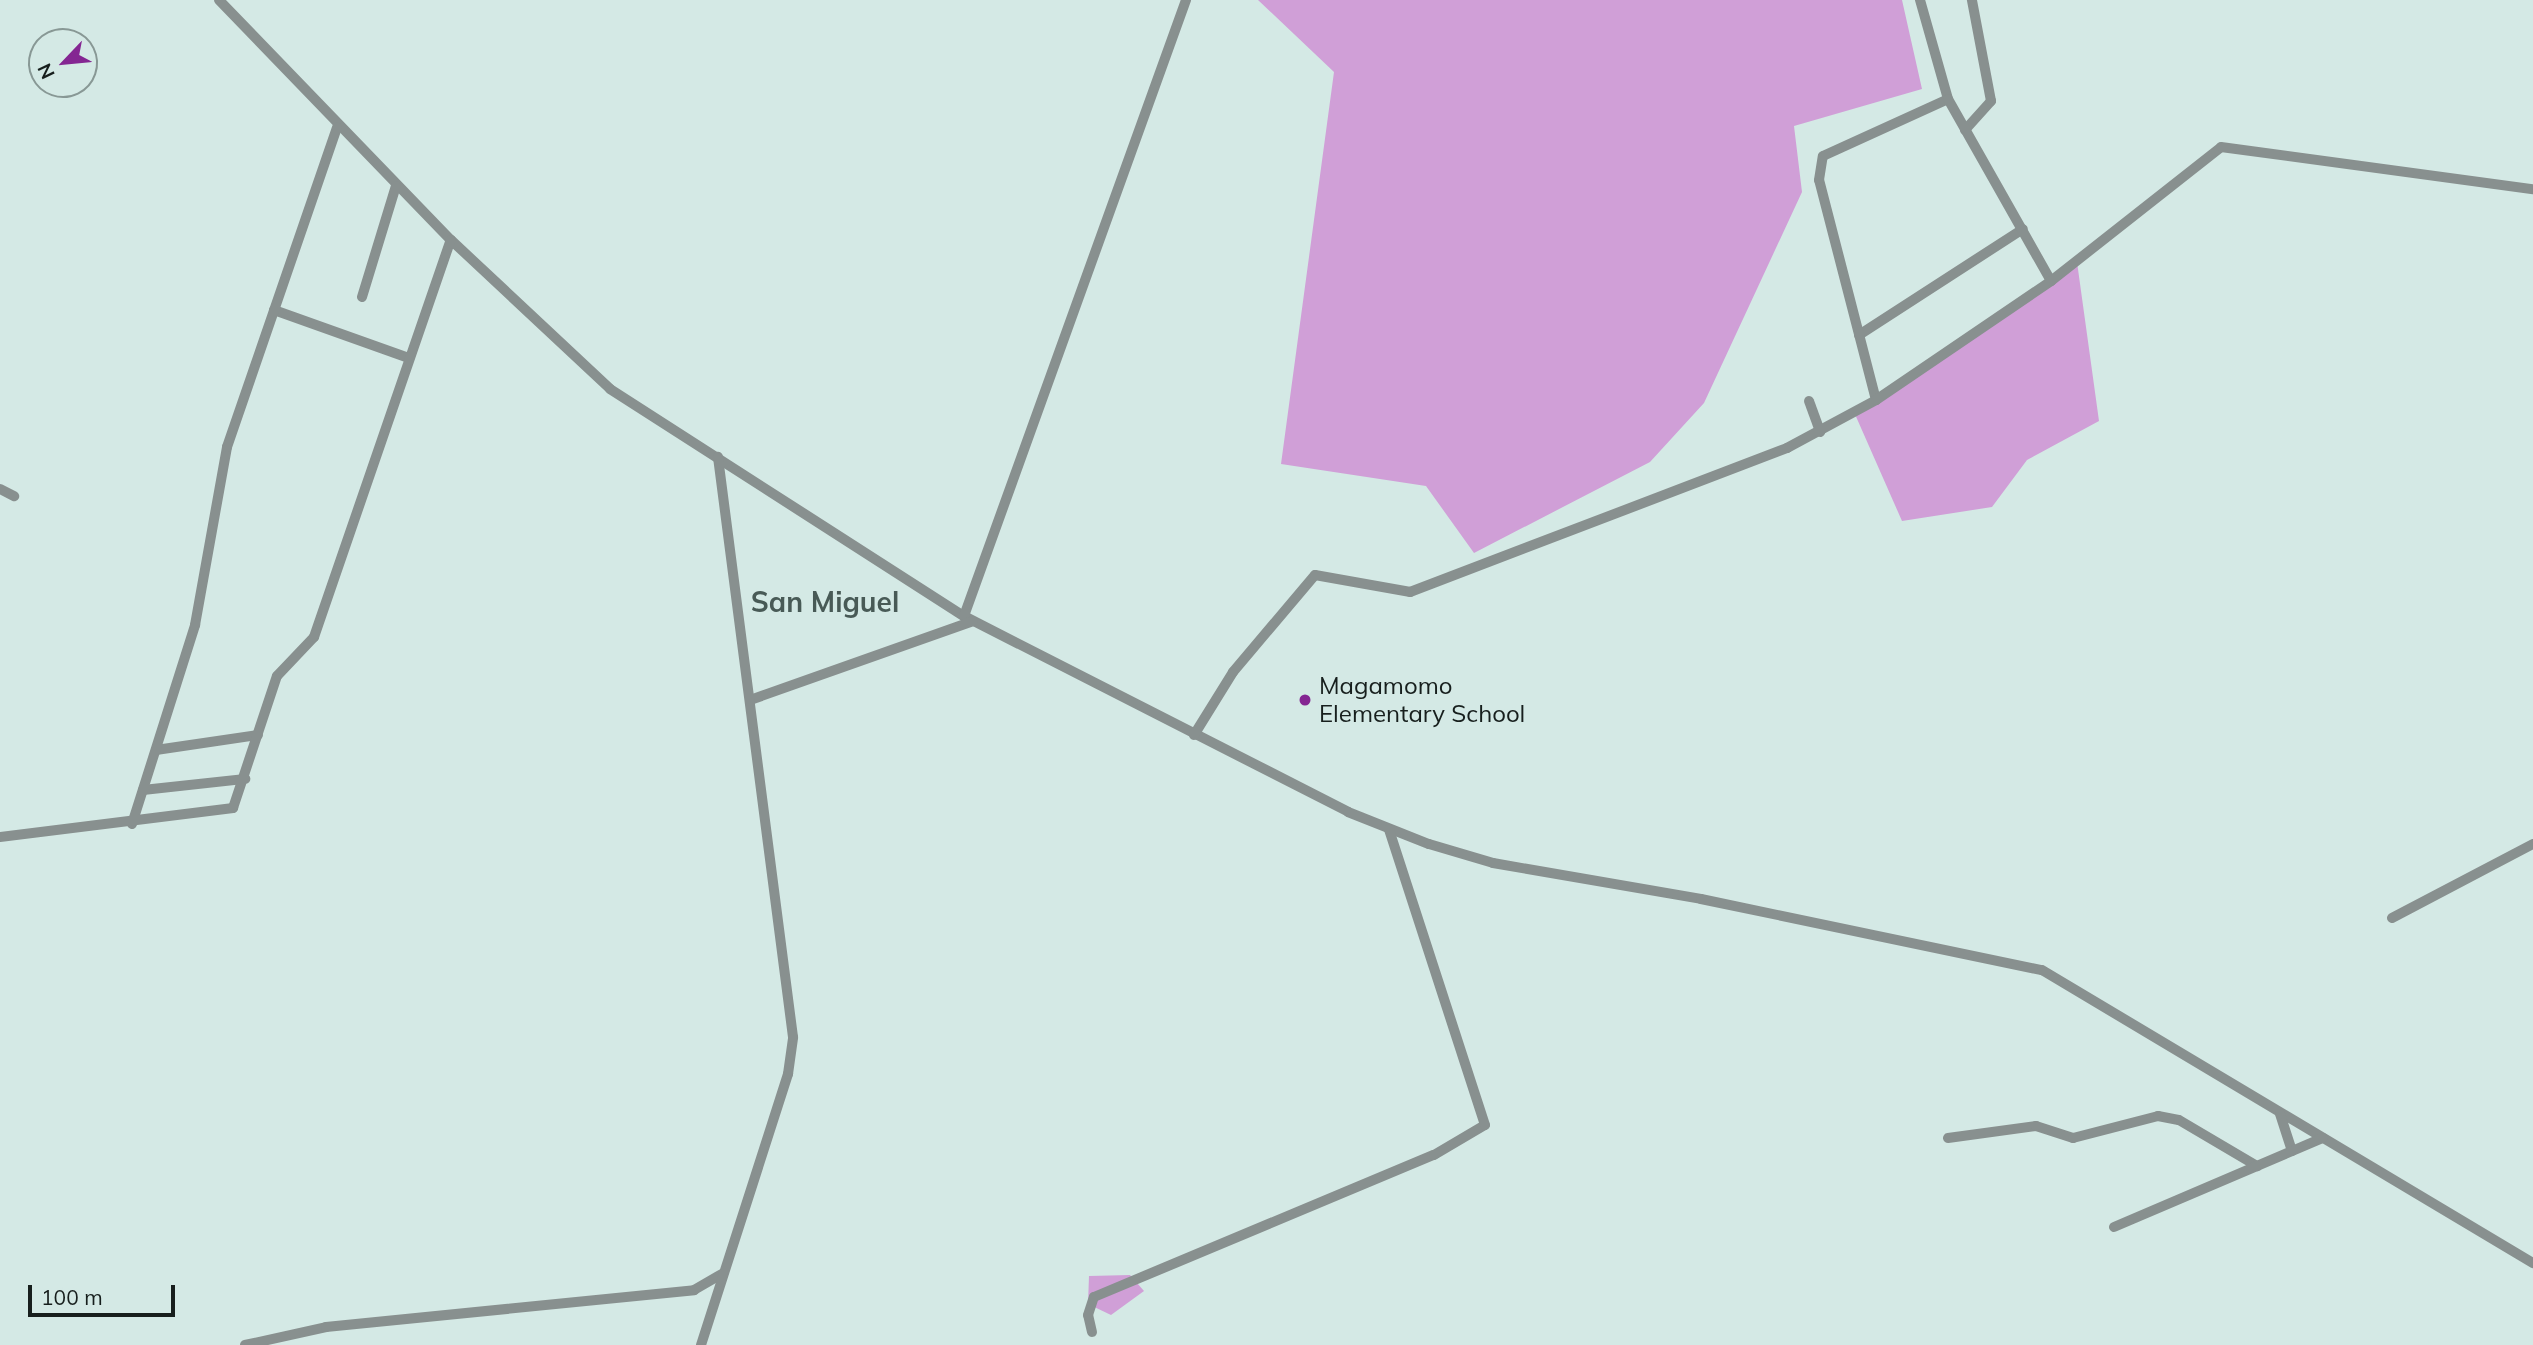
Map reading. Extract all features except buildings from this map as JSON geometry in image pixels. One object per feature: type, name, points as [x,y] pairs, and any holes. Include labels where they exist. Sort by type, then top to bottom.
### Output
[{"type":"street","points":[[219,0],[337,127],[450,240],[618,395],[719,457],[968,619],[1194,735],[1389,830],[1493,863],[2011,960],[2074,987],[2533,1263]]},
{"type":"street","points":[[968,619],[1186,0]]},
{"type":"street","points":[[1920,0],[1948,99],[2024,229],[2051,281]]},
{"type":"street","points":[[1965,130],[1991,101],[1972,0]]},
{"type":"street","points":[[1876,400],[1819,162],[1948,99]]},
{"type":"street","points":[[132,824],[195,625],[227,447],[337,127]]},
{"type":"street","points":[[1194,735],[1233,672],[1315,575],[1410,592],[1820,432],[1876,400],[2051,281],[2227,145],[2533,189]]},
{"type":"street","points":[[362,297],[396,186]]},
{"type":"street","points":[[1859,335],[2024,229]]},
{"type":"street","points":[[0,837],[228,812],[245,779],[280,670],[314,637],[450,240]]},
{"type":"street","points":[[274,310],[409,358]]},
{"type":"street","points":[[1809,401],[1820,432]]},
{"type":"street","points":[[701,1345],[788,1073],[793,1037],[753,699],[719,457]]},
{"type":"street","points":[[0,489],[15,496]]},
{"type":"street","points":[[753,699],[968,619]]},
{"type":"street","points":[[156,750],[258,735]]},
{"type":"street","points":[[143,790],[245,779]]},
{"type":"street","points":[[1091,1332],[1088,1315],[1094,1297],[1434,1155],[1485,1125],[1389,830]]},
{"type":"street","points":[[2392,918],[2533,844]]},
{"type":"street","points":[[2280,1113],[2292,1151]]},
{"type":"street","points":[[1948,1138],[2036,1126],[2073,1138],[2158,1116],[2179,1120],[2257,1166]]},
{"type":"street","points":[[2114,1227],[2323,1138]]},
{"type":"street","points":[[245,1345],[326,1327],[694,1290],[722,1274]]},
{"type":"street","points":[[694,1290],[713,1307]]},
{"type":"shaded area","points":[[1258,0],[1902,0],[1922,89],[1794,126],[1802,192],[1704,403],[1650,462],[1474,553],[1426,486],[1281,464],[1334,72]]},
{"type":"shaded area","points":[[2077,262],[2099,421],[2027,460],[1992,507],[1902,521],[1854,412]]},
{"type":"shaded area","points":[[1130,1275],[1144,1291],[1111,1315],[1088,1304],[1089,1276]]},
{"type":"place","name":"Magamomo Elementary School","points":[[1305,700]]},
{"type":"district","name":"San Miguel","points":[[825,602]]}]
